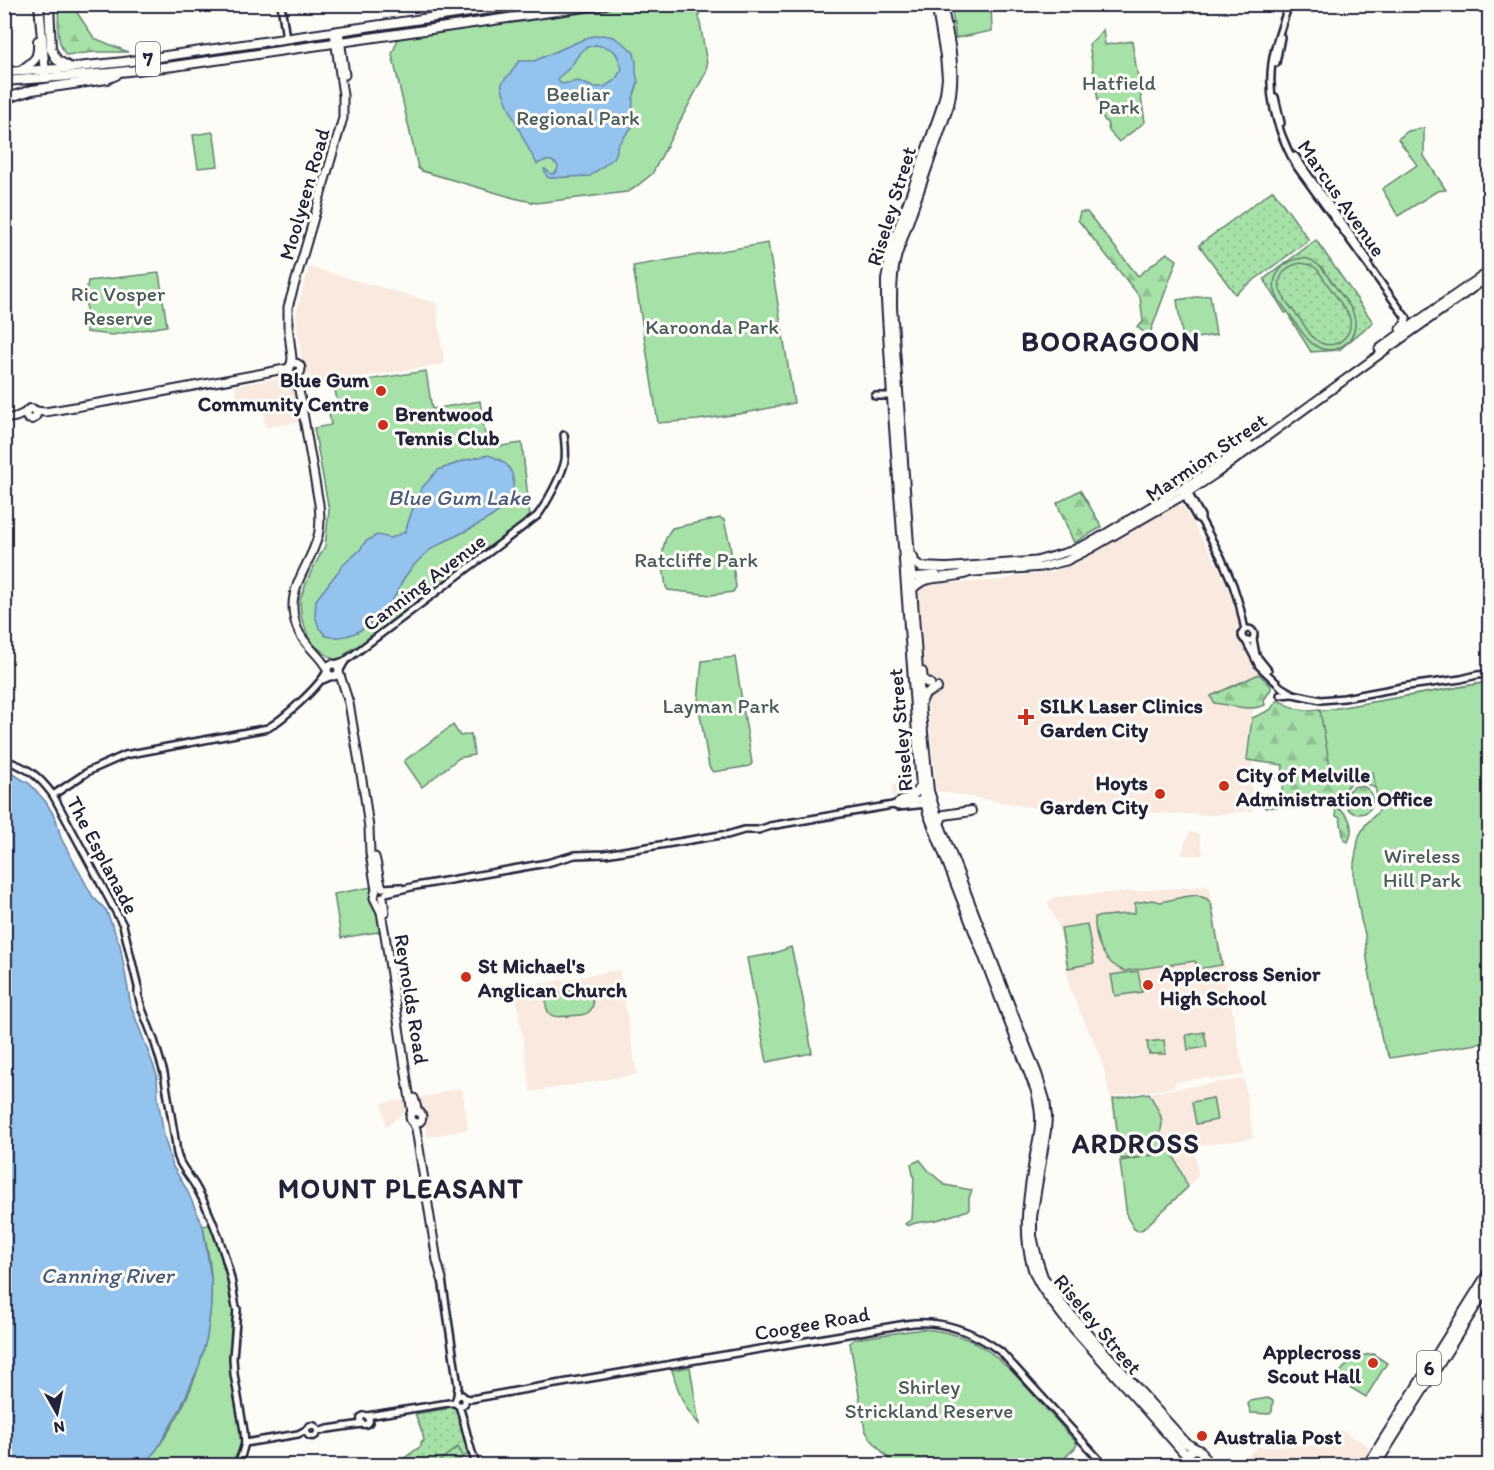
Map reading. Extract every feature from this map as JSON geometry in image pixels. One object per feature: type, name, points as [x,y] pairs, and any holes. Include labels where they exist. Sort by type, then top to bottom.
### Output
[{"type":"highway","points":[[37,4],[45,79]]},
{"type":"highway","points":[[21,71],[34,60],[38,52],[37,4]]},
{"type":"highway","points":[[49,4],[51,50],[57,60],[71,68]]},
{"type":"highway","name":"7","points":[[4,72],[124,62],[526,4]]},
{"type":"highway","name":"7","points":[[4,81],[123,72],[464,24],[541,10],[606,4]]},
{"type":"highway","name":"Riseley Street","points":[[936,4],[945,56],[947,78],[945,94],[892,247],[886,280],[892,394],[912,588],[928,802],[942,849],[1036,1091],[1040,1125],[1027,1235],[1034,1270],[1046,1293],[1063,1316],[1187,1456],[1191,1466]]},
{"type":"highway","name":"Riseley Street","points":[[942,4],[953,71],[951,93],[894,265],[892,306],[908,530],[921,787],[939,823],[1044,1094],[1047,1124],[1028,1215],[1043,1277],[1063,1306],[1185,1443],[1202,1452],[1203,1464]]},
{"type":"highway","points":[[462,13],[464,24]]},
{"type":"highway","points":[[4,99],[32,90],[107,79],[123,72]]},
{"type":"highway","points":[[908,530],[912,537],[914,562],[925,568],[944,568]]},
{"type":"highway","points":[[912,588],[924,580],[967,573]]},
{"type":"highway","points":[[918,663],[923,680],[933,686],[921,702]]},
{"type":"highway","points":[[896,804],[913,795],[921,787]]},
{"type":"highway","points":[[939,823],[944,815],[971,811]]},
{"type":"highway","name":"6","points":[[1367,1466],[1490,1270]]},
{"type":"highway","name":"6","points":[[1375,1466],[1490,1283]]},
{"type":"highway","points":[[1187,1456],[1196,1449]]},
{"type":"main road","points":[[535,4],[541,10]]},
{"type":"main road","name":"Moolyeen Road","points":[[333,670],[321,653],[307,641],[297,612],[297,592],[321,537],[323,514],[294,370],[291,323],[292,306],[347,113],[345,79],[337,32]]},
{"type":"main road","name":"Marmion Street","points":[[909,574],[967,573],[1038,567],[1066,561],[1092,549],[1184,491],[1490,271]]},
{"type":"main road","name":"Marmion Street","points":[[909,574],[944,568],[1036,561],[1071,551],[1095,540],[1184,491],[1381,348],[1490,276]]},
{"type":"main road","points":[[1381,348],[1404,326],[1406,318]]},
{"type":"main road","points":[[4,419],[27,415],[33,419],[36,414],[45,412],[294,370]]},
{"type":"main road","name":"Reynolds Road","points":[[333,670],[342,682],[349,703],[369,828],[378,867],[415,1112],[422,1116],[416,1122],[442,1279]]},
{"type":"street","points":[[281,4],[286,39]]},
{"type":"street","name":"Marcus Avenue","points":[[1291,4],[1274,50],[1272,68],[1273,106],[1283,141],[1295,164],[1406,318],[1415,326]]},
{"type":"street","name":"Marcus Avenue","points":[[1291,4],[1275,68],[1275,94],[1286,140],[1298,162],[1415,326]]},
{"type":"street","points":[[897,372],[894,377],[895,390],[892,394],[899,404]]},
{"type":"street","name":"Canning Avenue","points":[[53,795],[89,771],[125,755],[268,728],[282,718],[333,670],[537,516],[564,465],[564,435]]},
{"type":"street","points":[[1184,491],[1201,516],[1227,570],[1247,630]]},
{"type":"street","points":[[1247,630],[1254,633],[1256,655],[1262,663],[1297,695]]},
{"type":"street","points":[[1247,630],[1242,633],[1242,637],[1258,666],[1281,687],[1297,695]]},
{"type":"street","points":[[1246,641],[1253,639]]},
{"type":"street","points":[[1280,695],[1327,700],[1397,691],[1489,674]]},
{"type":"street","name":"The Esplanade","points":[[4,760],[39,777],[53,795],[123,925],[138,990],[164,1074],[176,1145],[186,1172],[211,1219],[237,1295],[233,1362],[244,1443],[241,1456],[234,1466]]},
{"type":"street","points":[[381,891],[721,835],[743,826],[771,826],[896,804],[928,802]]},
{"type":"street","name":"Reynolds Road","points":[[442,1279],[462,1413],[468,1443],[477,1466]]},
{"type":"street","name":"Coogee Road","points":[[317,1430],[361,1422],[362,1416],[368,1418],[380,1414],[906,1324],[931,1323],[963,1330],[1001,1352],[1105,1466]]},
{"type":"street","points":[[244,1443],[307,1433],[314,1437],[317,1430],[314,1426],[310,1426],[307,1433]]},
{"type":"shaded area","points":[[309,267],[436,303],[444,364],[305,386],[296,315]]},
{"type":"shaded area","points":[[286,377],[293,380],[300,403],[239,414],[235,386]]},
{"type":"shaded area","points":[[289,407],[291,413],[299,412],[301,422],[266,427],[264,411]]},
{"type":"shaded area","points":[[1175,505],[1183,506],[1225,580],[1240,627],[1236,635],[1243,643],[1259,674],[1211,696],[1214,703],[1252,708],[1252,811],[1212,815],[1041,809],[937,791],[919,591],[925,585],[1004,580],[1017,576],[1052,572],[1088,557]]},
{"type":"shaded area","points":[[892,785],[915,785],[910,793],[893,800]]},
{"type":"shaded area","points":[[1189,832],[1199,834],[1203,855],[1181,855]]},
{"type":"shaded area","name":"Applecross Senior High School","points":[[1205,886],[1210,888],[1244,1075],[1174,1082],[1175,1087],[1110,1097],[1101,1057],[1071,992],[1058,924],[1048,902],[1055,897]]},
{"type":"shaded area","points":[[619,970],[637,1074],[531,1092],[515,988]]},
{"type":"shaded area","points":[[1244,1079],[1253,1138],[1203,1145],[1197,1148],[1195,1151],[1198,1176],[1143,1229],[1138,1231],[1134,1229],[1127,1216],[1111,1098]]},
{"type":"shaded area","points":[[462,1088],[468,1129],[427,1137],[421,1108],[405,1111],[386,1127],[382,1103],[440,1094],[440,1092]]},
{"type":"shaded area","points":[[1341,1430],[1368,1446],[1369,1454],[1362,1465],[1238,1465],[1257,1447],[1318,1445],[1327,1449]]},
{"type":"green space","name":"Beeliar Regional Park","points":[[697,4],[707,64],[706,72],[652,174],[633,189],[627,192],[536,203],[418,168],[392,54],[398,39],[415,34],[628,5]]},
{"type":"green space","points":[[58,5],[72,5],[94,38],[128,52],[66,55],[59,37]]},
{"type":"green space","points":[[951,5],[991,5],[992,31],[956,38]]},
{"type":"green space","name":"Hatfield Park","points":[[1103,29],[1105,45],[1132,41],[1145,122],[1119,142],[1109,131],[1107,122],[1100,113],[1089,44]]},
{"type":"green space","points":[[1424,128],[1424,156],[1446,190],[1437,191],[1398,216],[1382,189],[1417,165],[1398,139],[1408,131]]},
{"type":"green space","points":[[212,132],[218,166],[198,168],[193,135]]},
{"type":"green space","points":[[1273,190],[1309,240],[1235,294],[1199,245]]},
{"type":"green space","points":[[1080,212],[1087,212],[1138,276],[1167,253],[1177,260],[1149,336],[1137,327],[1143,322],[1140,297],[1078,220]]},
{"type":"green space","points":[[1316,240],[1373,322],[1339,350],[1311,352],[1290,318],[1290,312],[1285,313],[1264,279]]},
{"type":"green space","name":"Karoonda Park","points":[[768,243],[794,403],[698,420],[658,423],[633,266]]},
{"type":"green space","points":[[1297,259],[1311,260],[1321,267],[1351,308],[1355,327],[1346,344],[1328,350],[1315,346],[1305,336],[1277,296],[1276,276],[1284,265]],"holes":[[[1301,263],[1317,269],[1349,315],[1348,334],[1335,344],[1328,345],[1314,339],[1281,292],[1281,277],[1287,269]]]},
{"type":"green space","name":"Ric Vosper Reserve","points":[[159,273],[167,326],[112,335],[86,332],[88,281]]},
{"type":"green space","points":[[1210,295],[1216,335],[1183,340],[1177,300]]},
{"type":"green space","points":[[426,371],[432,409],[480,401],[487,448],[522,443],[530,517],[357,649],[353,648],[345,654],[346,657],[334,660],[310,642],[301,616],[300,599],[325,546],[329,510],[314,428],[331,425],[328,407],[338,405],[334,385]]},
{"type":"green space","points":[[1080,490],[1102,527],[1074,543],[1057,503]]},
{"type":"green space","name":"Ratcliffe Park","points":[[720,518],[724,520],[730,545],[736,587],[733,592],[711,595],[668,590],[663,549],[672,528]]},
{"type":"green space","name":"Layman Park","points":[[735,657],[752,763],[750,766],[713,772],[709,767],[698,702],[702,661]]},
{"type":"green space","points":[[1259,674],[1271,686],[1264,700],[1265,705],[1246,708],[1214,703],[1211,696]]},
{"type":"green space","points":[[1489,682],[1375,788],[1358,781],[1353,782],[1337,797],[1330,800],[1287,808],[1286,804],[1265,808],[1263,799],[1278,800],[1281,798],[1283,780],[1249,775],[1249,771],[1282,775],[1283,765],[1247,760],[1252,718],[1270,710],[1278,700],[1298,709],[1320,709],[1321,711]]},
{"type":"green space","name":"Wireless Hill Park","points":[[1489,682],[1489,1042],[1390,1058],[1382,1041],[1354,879],[1354,863],[1359,836],[1366,824],[1379,811],[1373,772],[1332,778],[1320,711]]},
{"type":"green space","points":[[453,725],[460,736],[471,734],[474,755],[459,758],[422,787],[404,761]]},
{"type":"green space","points":[[1359,786],[1369,790],[1373,800],[1369,810],[1359,814],[1349,810],[1345,800],[1349,790]]},
{"type":"green space","points":[[1335,807],[1350,821],[1351,831],[1348,842],[1344,840],[1340,818],[1336,816]]},
{"type":"green space","points":[[372,887],[370,896],[377,911],[380,930],[341,938],[334,894]]},
{"type":"green space","points":[[1197,895],[1211,903],[1222,965],[1198,969],[1195,961],[1124,971],[1110,962],[1105,955],[1098,941],[1095,917],[1135,913],[1135,903],[1152,900],[1161,902]]},
{"type":"green space","points":[[1087,924],[1094,963],[1068,968],[1061,928]]},
{"type":"green space","points":[[791,947],[812,1053],[767,1062],[747,958],[772,954]]},
{"type":"green space","points":[[1138,971],[1142,992],[1115,996],[1111,975]]},
{"type":"green space","points":[[580,990],[592,998],[593,1005],[589,1012],[561,1017],[550,1015],[546,1002],[552,995]]},
{"type":"green space","points":[[1204,1032],[1207,1047],[1188,1050],[1186,1035]]},
{"type":"green space","points":[[1164,1040],[1166,1054],[1149,1054],[1147,1042]]},
{"type":"green space","points":[[1149,1093],[1159,1113],[1162,1122],[1160,1133],[1165,1137],[1168,1149],[1148,1156],[1172,1152],[1188,1187],[1143,1229],[1138,1231],[1134,1229],[1127,1217],[1120,1161],[1143,1157],[1121,1159],[1113,1099]]},
{"type":"green space","points":[[1213,1098],[1217,1120],[1196,1124],[1192,1102]]},
{"type":"green space","points":[[920,1160],[945,1185],[972,1190],[969,1210],[937,1220],[908,1226],[905,1224],[912,1219],[914,1179],[911,1164]]},
{"type":"green space","points":[[211,1224],[233,1294],[235,1323],[231,1362],[241,1423],[240,1448],[230,1465],[139,1466],[141,1460],[146,1462],[174,1422],[195,1377],[203,1353],[211,1305],[211,1280],[203,1226]]},
{"type":"green space","name":"Shirley Strickland Reserve","points":[[923,1329],[957,1335],[984,1348],[996,1357],[1008,1367],[1075,1441],[1077,1444],[1075,1448],[1057,1465],[894,1465],[865,1430],[850,1343],[854,1339]]},
{"type":"green space","points":[[1373,1354],[1387,1363],[1366,1397],[1343,1383],[1331,1381],[1354,1359]]},
{"type":"green space","points":[[690,1367],[699,1424],[685,1405],[672,1370]]},
{"type":"green space","points":[[1268,1398],[1273,1401],[1272,1412],[1269,1414],[1251,1413],[1248,1404],[1250,1401]]},
{"type":"green space","points":[[444,1403],[459,1406],[471,1453],[463,1457],[458,1447],[434,1465],[424,1465],[422,1461],[416,1465],[396,1465],[421,1446],[421,1442],[424,1441],[415,1414],[446,1409]]},
{"type":"green space","points":[[458,1447],[463,1457],[451,1465],[434,1465]]},
{"type":"water","points":[[602,35],[614,37],[634,53],[638,83],[633,98],[632,127],[617,146],[614,158],[590,176],[550,178],[547,177],[544,169],[553,174],[558,166],[548,161],[537,164],[510,110],[502,84],[519,61],[534,61],[589,37]],"holes":[[[590,46],[602,46],[614,51],[618,58],[622,69],[615,80],[604,87],[593,87],[578,81],[562,84],[559,82],[558,78],[569,68],[582,50]]]},
{"type":"water","name":"Blue Gum Lake","points":[[488,455],[504,463],[512,473],[512,493],[505,505],[494,515],[433,548],[422,557],[405,576],[386,608],[365,628],[349,635],[326,636],[319,628],[315,615],[316,600],[343,565],[360,550],[365,542],[377,535],[391,538],[405,532],[421,489],[438,470]]},
{"type":"water","name":"Canning River","points":[[5,769],[30,784],[46,802],[56,819],[61,838],[93,897],[106,910],[120,945],[131,1006],[157,1075],[164,1136],[173,1167],[186,1188],[203,1226],[211,1279],[207,1337],[199,1366],[181,1407],[157,1449],[145,1463],[141,1461],[139,1465],[5,1465]]},
{"type":"place","name":"Blue Gum Community Centre","points":[[381,391]]},
{"type":"place","name":"Brentwood Tennis Club","points":[[383,425]]},
{"type":"place","name":"SILK Laser Clinics Garden City","points":[[1026,717]]},
{"type":"place","name":"City of Melville Administration Office","points":[[1224,786]]},
{"type":"place","name":"Hoyts Garden City","points":[[1160,794]]},
{"type":"place","name":"St Michael's Anglican Church","points":[[466,977]]},
{"type":"place","name":"Applecross Senior High School","points":[[1148,985]]},
{"type":"place","name":"Applecross Scout Hall","points":[[1373,1363]]},
{"type":"place","name":"Australia Post","points":[[1202,1436]]},
{"type":"district","name":"BOORAGOON","points":[[1111,341]]},
{"type":"district","name":"ARDROSS","points":[[1136,1143]]},
{"type":"district","name":"MOUNT PLEASANT","points":[[401,1188]]}]
